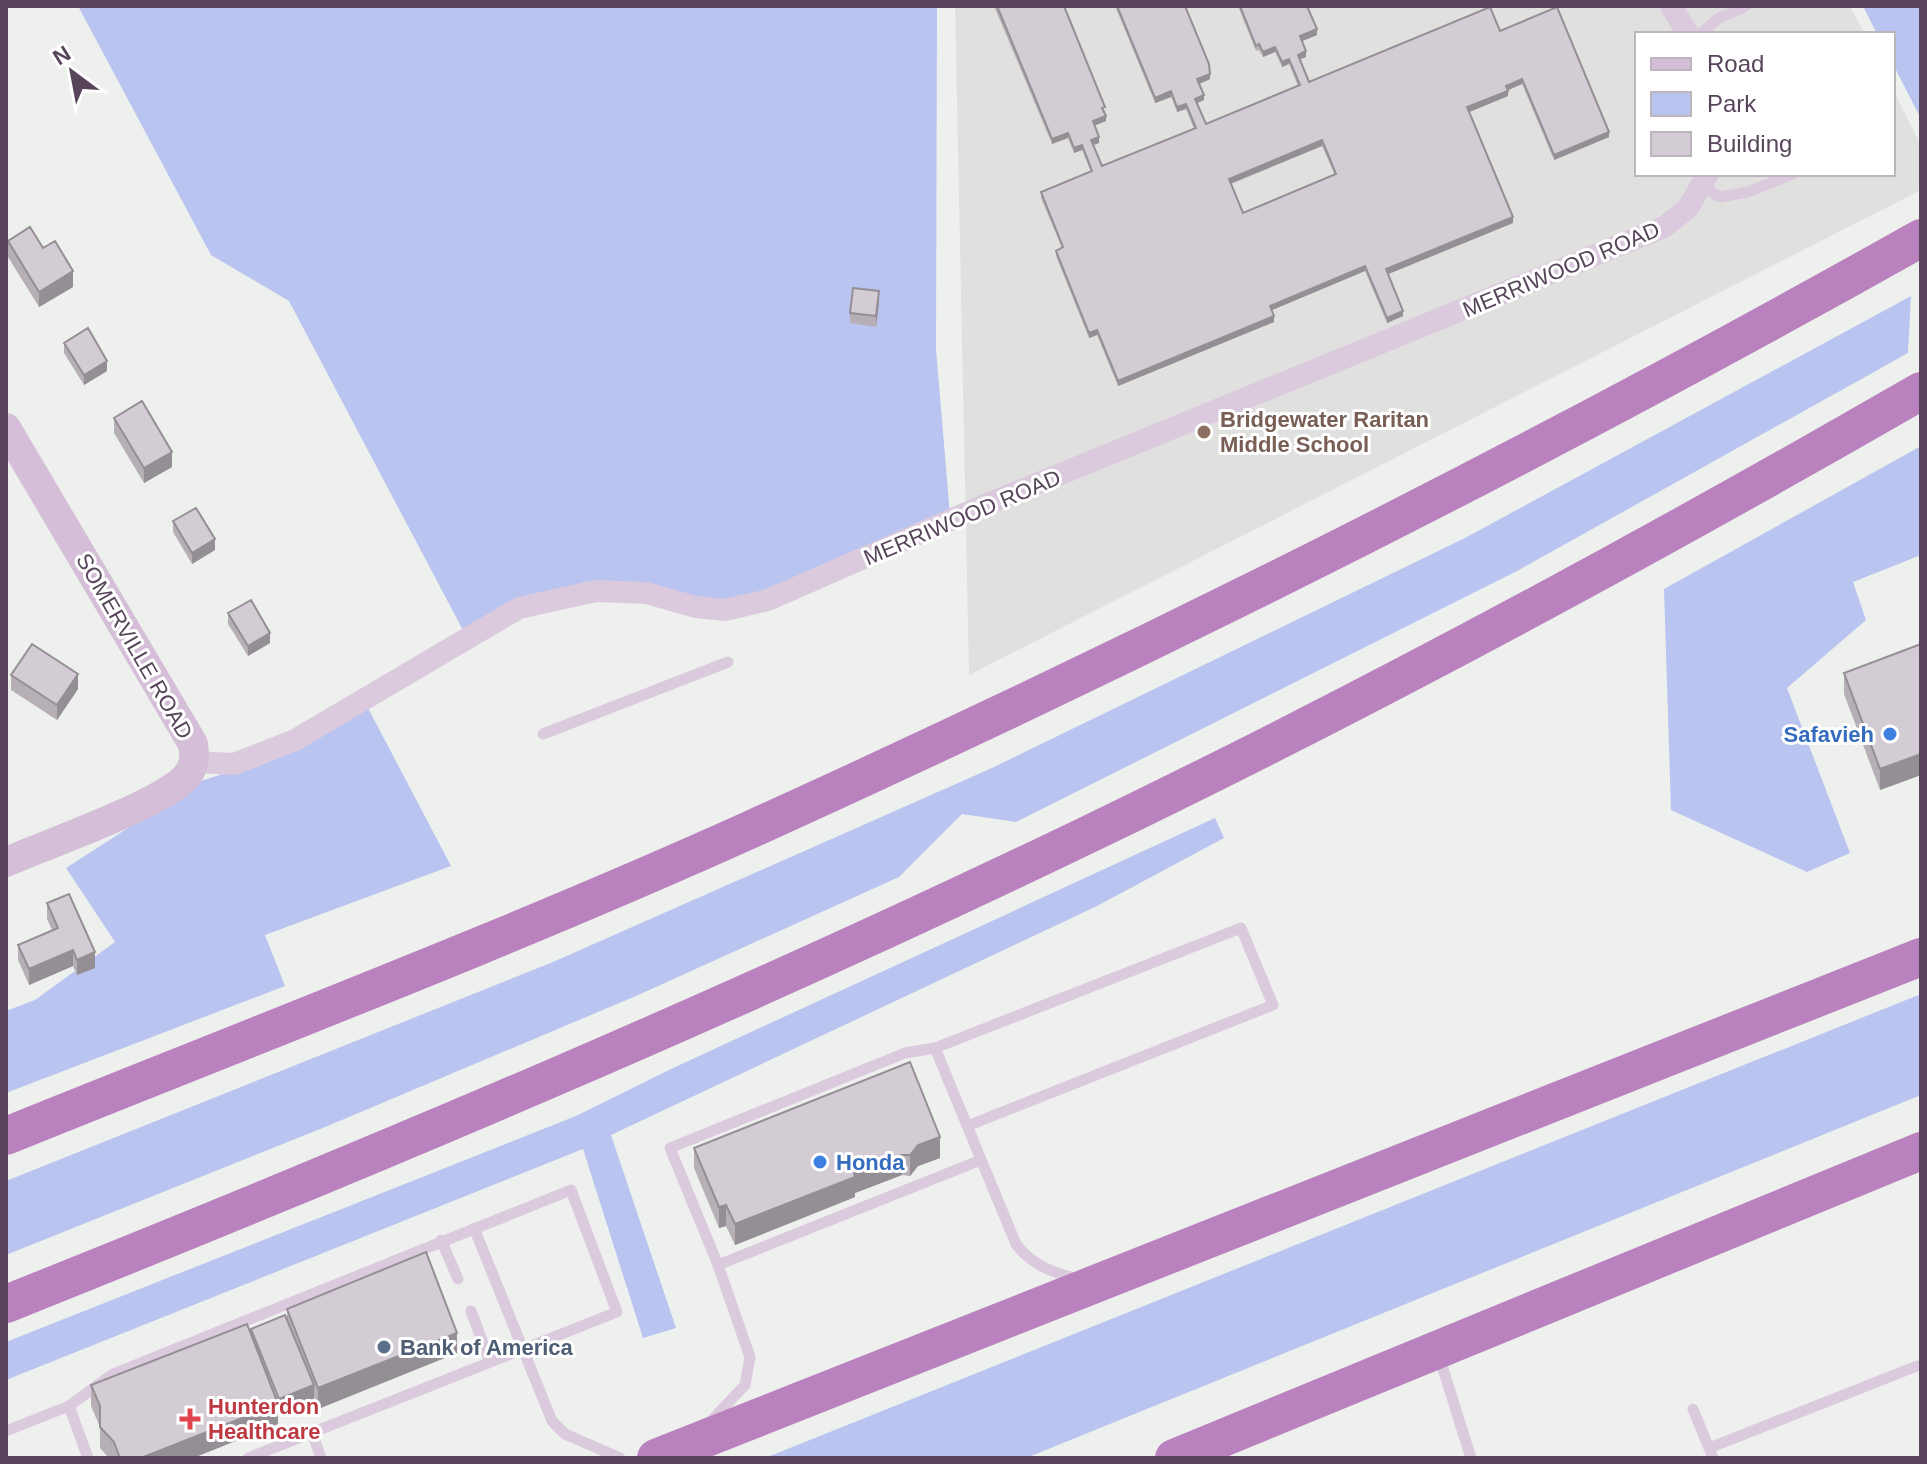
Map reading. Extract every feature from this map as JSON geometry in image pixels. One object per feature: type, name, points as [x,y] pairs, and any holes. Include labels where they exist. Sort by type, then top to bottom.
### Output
[{"type":"highway","points":[[6,1136],[508,935],[751,829],[995,716],[1434,503],[1921,238]]},
{"type":"highway","points":[[6,1304],[370,1156],[585,1063],[826,957],[1080,839],[1387,686],[1671,535],[1921,391]]},
{"type":"highway","points":[[670,1452],[1921,957]]},
{"type":"highway","points":[[1174,1458],[1921,1151]]},
{"type":"street","points":[[1671,6],[1687,32]]},
{"type":"street","name":"MERRIWOOD ROAD","points":[[195,762],[234,764],[295,740],[519,608],[539,602],[596,591],[646,593],[696,607],[725,610],[768,600],[980,507],[1664,227],[1688,208],[1706,180]]},
{"type":"street","name":"SOMERVILLE ROAD","points":[[6,428],[193,744],[195,762],[185,778],[161,795],[6,862]]},
{"type":"lane","points":[[1702,32],[1719,18],[1746,6]]},
{"type":"lane","points":[[1706,180],[1720,197],[1748,192],[1788,176]]},
{"type":"lane","points":[[543,734],[728,662]]},
{"type":"lane","points":[[670,1452],[735,1400],[750,1372],[750,1357],[718,1265],[670,1148],[905,1053],[935,1048],[1241,928],[1273,1005],[967,1126]]},
{"type":"lane","points":[[935,1048],[1023,1254],[1051,1272],[1095,1284]]},
{"type":"lane","points":[[718,1265],[981,1160]]},
{"type":"lane","points":[[6,1431],[69,1406],[113,1374],[571,1190],[617,1312],[248,1458]]},
{"type":"lane","points":[[474,1228],[521,1351],[552,1421],[565,1434],[620,1458]]},
{"type":"lane","points":[[441,1240],[458,1279]]},
{"type":"lane","points":[[471,1311],[490,1362]]},
{"type":"lane","points":[[1438,1351],[1471,1458]]},
{"type":"lane","points":[[1693,1409],[1711,1453],[1920,1369]]},
{"type":"lane","points":[[69,1406],[88,1458]]},
{"type":"lane","points":[[312,1433],[321,1458]]},
{"type":"shaded area","name":"Bridgewater Raritan Middle School","points":[[955,6],[1850,6],[1864,32],[1635,32],[1635,176],[1895,176],[1895,94],[1921,145],[1921,190],[969,675]]},
{"type":"green space","points":[[78,6],[937,6],[936,349],[951,527],[741,610],[567,592],[465,634],[289,301],[211,255]]},
{"type":"green space","points":[[1863,6],[1921,6],[1921,119],[1895,68],[1895,32],[1876,32]]},
{"type":"green space","points":[[1911,296],[1908,353],[1517,571],[1016,822],[962,814],[899,877],[636,996],[330,1125],[6,1255],[6,1181],[553,962],[992,768],[1465,538]]},
{"type":"green space","points":[[1921,446],[1921,555],[1853,582],[1866,620],[1787,688],[1850,853],[1807,872],[1671,810],[1664,589]]},
{"type":"green space","points":[[368,708],[451,866],[265,935],[285,986],[6,1093],[6,1011],[35,1000],[115,942],[66,868],[201,781],[299,749]]},
{"type":"green space","points":[[1215,818],[1224,838],[1097,906],[611,1135],[676,1328],[643,1338],[583,1149],[6,1380],[6,1342],[576,1116],[671,1069]]},
{"type":"green space","points":[[1921,994],[1921,1095],[1026,1458],[765,1458]]},
{"type":"building","points":[[997,6],[1064,6],[1105,107],[1102,108],[1106,116],[1093,121],[1099,137],[1091,140],[1102,166],[1196,128],[1186,104],[1177,107],[1171,91],[1155,98],[1117,6],[1185,6],[1209,64],[1210,74],[1197,79],[1204,95],[1195,99],[1206,124],[1300,85],[1289,59],[1282,62],[1275,47],[1263,52],[1259,44],[1256,46],[1240,6],[1307,6],[1317,29],[1300,36],[1306,51],[1298,55],[1309,82],[1490,7],[1500,31],[1557,7],[1609,132],[1554,155],[1522,79],[1506,86],[1508,91],[1467,107],[1513,217],[1386,269],[1403,311],[1387,318],[1365,266],[1270,306],[1274,316],[1118,381],[1097,330],[1089,333],[1056,251],[1063,247],[1041,192],[1092,171],[1082,145],[1074,148],[1068,133],[1052,139]],"holes":[[[1322,140],[1336,174],[1243,213],[1229,179]]]},
{"type":"building","points":[[30,227],[43,248],[55,241],[73,271],[39,292],[8,241]]},
{"type":"building","points":[[853,288],[879,291],[876,316],[850,313]]},
{"type":"building","points":[[88,328],[107,361],[84,375],[64,343]]},
{"type":"building","points":[[142,401],[172,452],[144,468],[114,418]]},
{"type":"building","points":[[196,508],[215,539],[192,553],[173,521]]},
{"type":"building","points":[[251,600],[270,633],[248,646],[228,613]]},
{"type":"building","points":[[32,644],[78,674],[57,705],[11,675]]},
{"type":"building","name":"Safavieh","points":[[1921,644],[1921,754],[1880,769],[1844,673]]},
{"type":"building","points":[[69,894],[95,952],[77,960],[73,950],[29,969],[18,945],[58,928],[47,903]]},
{"type":"building","name":"Honda","points":[[910,1062],[940,1137],[918,1145],[910,1155],[902,1155],[854,1173],[855,1177],[735,1224],[726,1205],[719,1207],[694,1148]]},
{"type":"building","points":[[426,1252],[457,1333],[318,1388],[287,1309]]},
{"type":"building","points":[[285,1315],[314,1385],[279,1399],[251,1329]]},
{"type":"building","points":[[247,1324],[278,1404],[141,1458],[120,1458],[114,1442],[100,1427],[100,1406],[91,1385]]},
{"type":"place","name":"Bridgewater Raritan Middle School","points":[[1204,432]]},
{"type":"place","name":"Safavieh","points":[[1890,734]]},
{"type":"place","name":"Honda","points":[[820,1162]]},
{"type":"place","name":"Bank of America","points":[[384,1347]]},
{"type":"place","name":"Hunterdon Healthcare","points":[[190,1419]]}]
